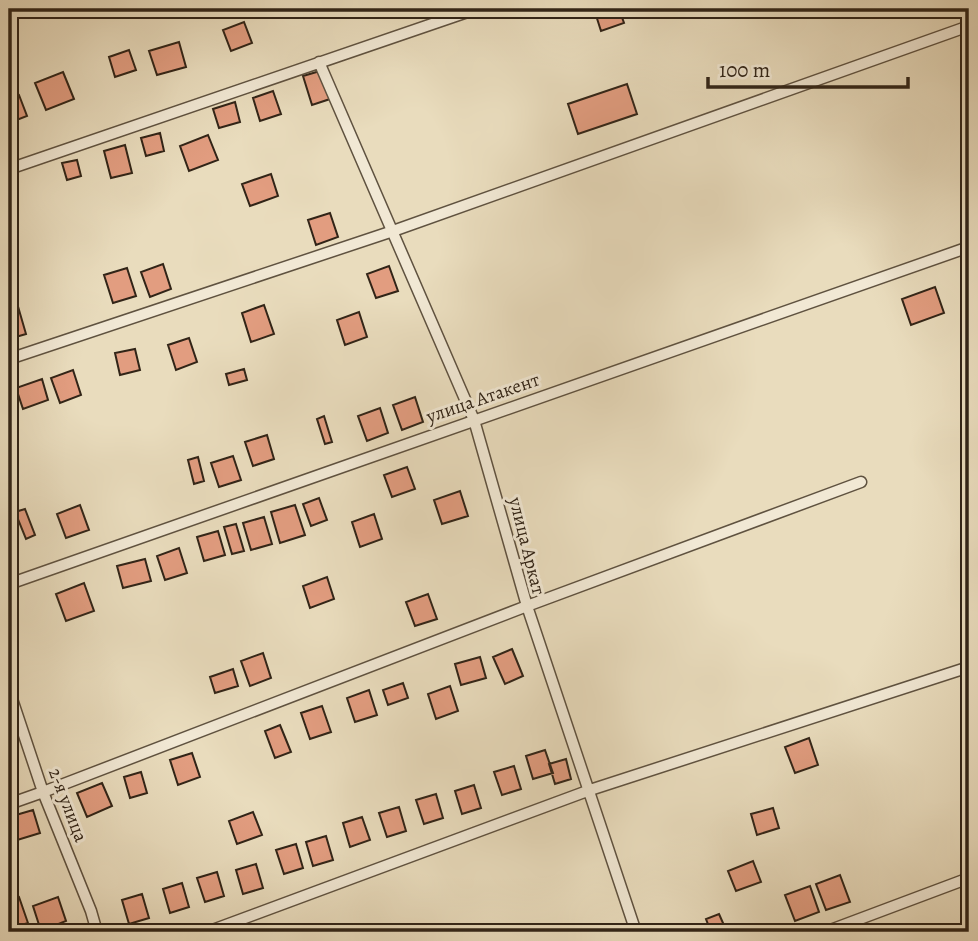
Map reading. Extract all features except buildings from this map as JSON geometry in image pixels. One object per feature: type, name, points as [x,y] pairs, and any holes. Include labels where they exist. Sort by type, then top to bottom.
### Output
[{"type":"street","points":[[9,169],[476,9]]},
{"type":"street","points":[[9,359],[393,231],[969,26]]},
{"type":"street","name":"улица Аркат","points":[[9,804],[527,606],[474,420],[319,62]]},
{"type":"street","name":"улица Атакент","points":[[9,584],[969,247]]},
{"type":"street","points":[[636,932],[527,606],[862,482]]},
{"type":"street","points":[[207,932],[590,790],[969,667]]},
{"type":"street","name":"2-я улица","points":[[9,690],[43,792],[97,932]]},
{"type":"street","points":[[825,932],[969,878]]}]
